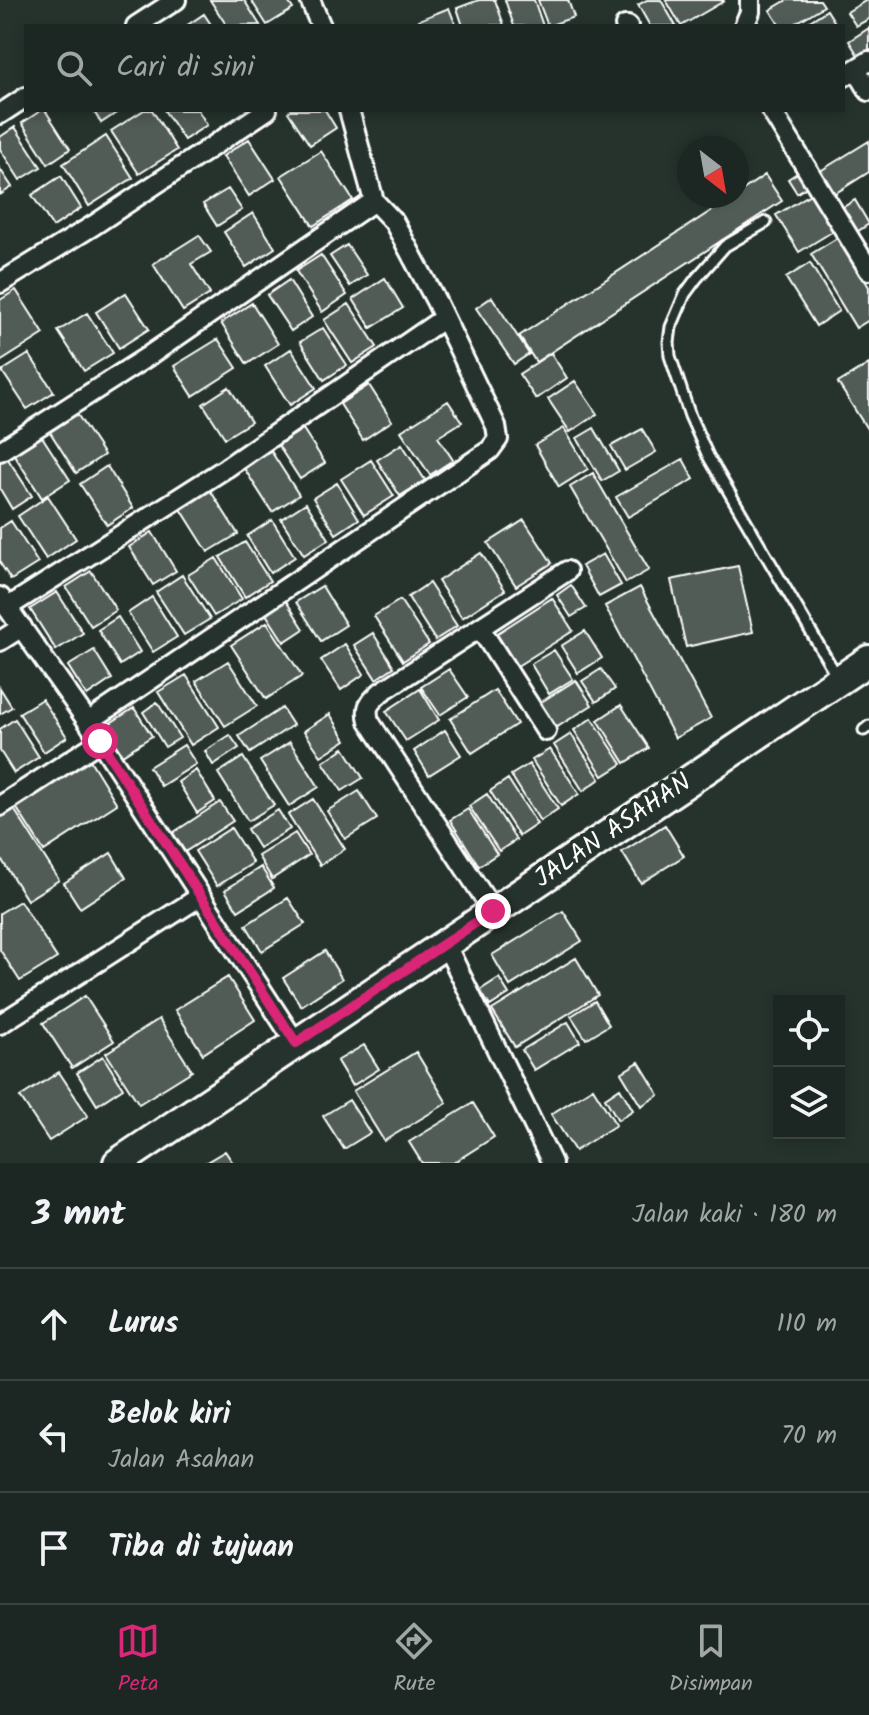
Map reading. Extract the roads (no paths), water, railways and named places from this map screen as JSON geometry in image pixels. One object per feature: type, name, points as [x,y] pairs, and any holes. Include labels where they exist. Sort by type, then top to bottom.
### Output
[{"type":"main road","name":"JALAN ASAHAN","points":[[118,1163],[869,660]]},
{"type":"street","points":[[139,24],[176,0]]},
{"type":"street","points":[[310,0],[320,24]]},
{"type":"street","points":[[745,24],[750,12],[750,0]]},
{"type":"street","points":[[856,69],[869,91]]},
{"type":"street","points":[[0,114],[24,98]]},
{"type":"street","points":[[0,283],[94,225],[264,112]]},
{"type":"street","points":[[88,722],[477,459],[498,439],[496,426],[394,222],[374,201],[350,112]]},
{"type":"street","points":[[778,112],[869,270]]},
{"type":"street","points":[[0,451],[150,355],[374,201]]},
{"type":"street","points":[[296,1043],[88,722],[4,602],[226,468],[444,318]]},
{"type":"street","points":[[493,911],[366,712],[368,704],[381,692],[567,571]]},
{"type":"street","points":[[0,641],[22,627]]},
{"type":"street","points":[[480,628],[546,731]]},
{"type":"street","points":[[0,806],[100,741]]},
{"type":"street","points":[[0,1024],[201,896]]},
{"type":"street","points":[[445,943],[552,1163]]},
{"type":"lane","points":[[766,222],[725,246],[685,294],[671,327],[670,356],[690,416],[708,456],[839,680]]}]
